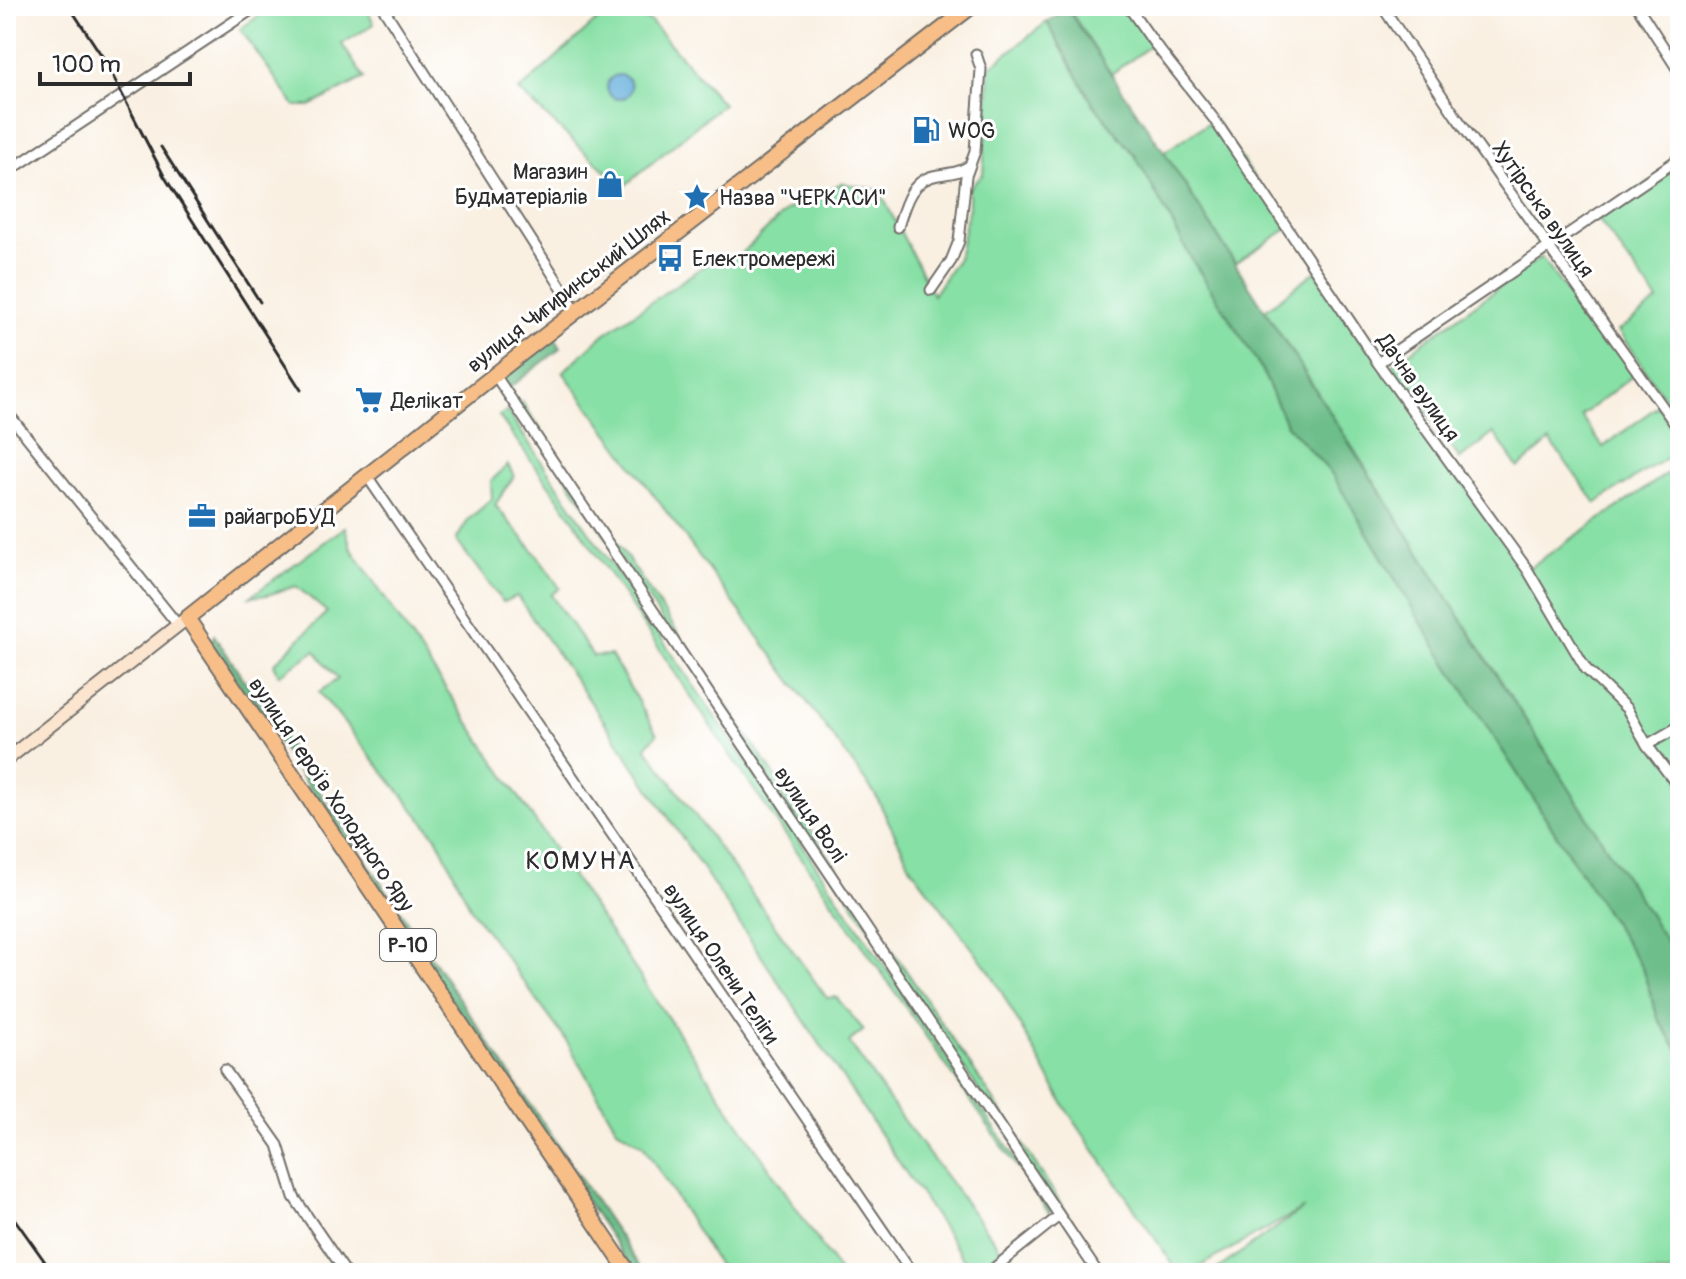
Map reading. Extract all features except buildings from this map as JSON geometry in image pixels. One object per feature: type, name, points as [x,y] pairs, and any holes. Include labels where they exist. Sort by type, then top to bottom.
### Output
[{"type":"main road","name":"вулиця Чигиринський Шлях","points":[[6,760],[495,375],[972,6]]},
{"type":"main road","name":"вулиця Героїв Холодного Яру","points":[[182,621],[629,1273]]},
{"type":"street","points":[[6,173],[257,6]]},
{"type":"street","points":[[382,6],[577,312]]},
{"type":"street","name":"Дачна вулиця","points":[[1128,6],[1214,119],[1378,363],[1527,569],[1586,669],[1627,709],[1647,745],[1680,789]]},
{"type":"street","name":"Хутірська вулиця","points":[[1382,6],[1455,115],[1680,431]]},
{"type":"street","points":[[1637,6],[1680,73]]},
{"type":"street","points":[[931,290],[951,261],[959,241],[966,176],[975,151],[981,69],[976,54]]},
{"type":"street","points":[[1378,363],[1680,158]]},
{"type":"street","points":[[898,227],[907,200],[917,183],[927,177],[955,174],[970,166]]},
{"type":"street","name":"вулиця Волі","points":[[495,375],[1098,1273]]},
{"type":"street","name":"вулиця Героїв Холодного Яру","points":[[6,411],[182,621]]},
{"type":"street","name":"вулиця Олени Теліги","points":[[367,476],[912,1273]]},
{"type":"street","points":[[1647,745],[1680,726]]},
{"type":"street","points":[[225,1070],[278,1145],[294,1197],[346,1273]]},
{"type":"street","points":[[988,1273],[1059,1216]]},
{"type":"green space","points":[[273,6],[366,6],[374,24],[342,44],[364,78],[310,106],[295,106],[240,29]]},
{"type":"green space","points":[[613,6],[650,21],[723,104],[623,187],[519,91]]},
{"type":"green space","points":[[1067,6],[1128,6],[1154,43],[1111,74]]},
{"type":"green space","points":[[1067,9],[1164,152],[1680,963],[1680,1053],[1659,1020],[1642,968],[1433,642],[1332,474],[1286,424],[1261,368],[1191,258],[1135,155],[1093,104],[1047,22]]},
{"type":"green space","points":[[1047,22],[1093,104],[1135,155],[1191,258],[1261,368],[1286,424],[1332,474],[1433,642],[1642,968],[1659,1020],[1680,1053],[1680,1273],[1212,1273],[1304,1208],[1188,1273],[1179,1273],[1068,1112],[991,973],[912,869],[875,794],[563,372],[604,334],[710,262],[740,255],[787,210],[842,183],[879,190],[933,295],[958,258],[969,207],[969,188],[983,174],[990,67]]},
{"type":"green space","points":[[1214,119],[1289,228],[1235,263],[1164,152]]},
{"type":"green space","points":[[1680,160],[1680,420],[1618,331],[1658,301],[1598,219]]},
{"type":"green space","points":[[1541,257],[1584,316],[1592,311],[1635,374],[1581,416],[1603,447],[1658,406],[1680,440],[1680,449],[1596,503],[1550,441],[1518,468],[1494,433],[1460,459],[1392,365]]},
{"type":"green space","points":[[1317,270],[1527,569],[1680,465],[1680,963],[1265,310]]},
{"type":"green space","points":[[553,335],[561,348],[509,388],[500,375]]},
{"type":"green space","points":[[522,402],[1005,1117],[1106,1273],[1102,1273],[517,404]]},
{"type":"green space","points":[[507,411],[1051,1211],[1049,1213],[723,745],[571,516],[499,416]]},
{"type":"green space","points":[[508,465],[514,476],[495,505],[560,588],[551,595],[593,656],[611,655],[657,734],[646,747],[827,998],[836,997],[864,1030],[849,1042],[903,1120],[1001,1250],[977,1273],[973,1273],[517,596],[503,602],[456,540],[469,519],[492,499],[491,481]]},
{"type":"green space","points":[[345,527],[351,548],[840,1273],[723,1273],[643,1145],[617,1129],[566,1040],[472,911],[437,838],[319,692],[338,679],[315,651],[279,675],[274,664],[327,612],[296,586],[250,597]]},
{"type":"green space","points":[[214,635],[644,1273],[635,1273],[211,642]]},
{"type":"water","points":[[614,75],[624,75],[631,82],[631,92],[624,99],[614,99],[607,92],[607,82]]},
{"type":"railway","points":[[69,6],[104,59],[164,176],[301,390]]},
{"type":"railway","points":[[161,147],[260,302]]},
{"type":"railway","points":[[6,1207],[53,1273]]},
{"type":"railway","points":[[6,1268],[10,1273]]},
{"type":"place","name":"WOG","points":[[926,130]]},
{"type":"place","name":"Магазин Будматеріалів","points":[[610,184]]},
{"type":"place","name":"Назва \"ЧЕРКАСИ\"","points":[[697,197]]},
{"type":"place","name":"Електромережі","points":[[670,258]]},
{"type":"place","name":"Делікат","points":[[369,400]]},
{"type":"place","name":"райагроБУД","points":[[202,516]]},
{"type":"district","name":"КОМУНА","points":[[581,860]]}]
